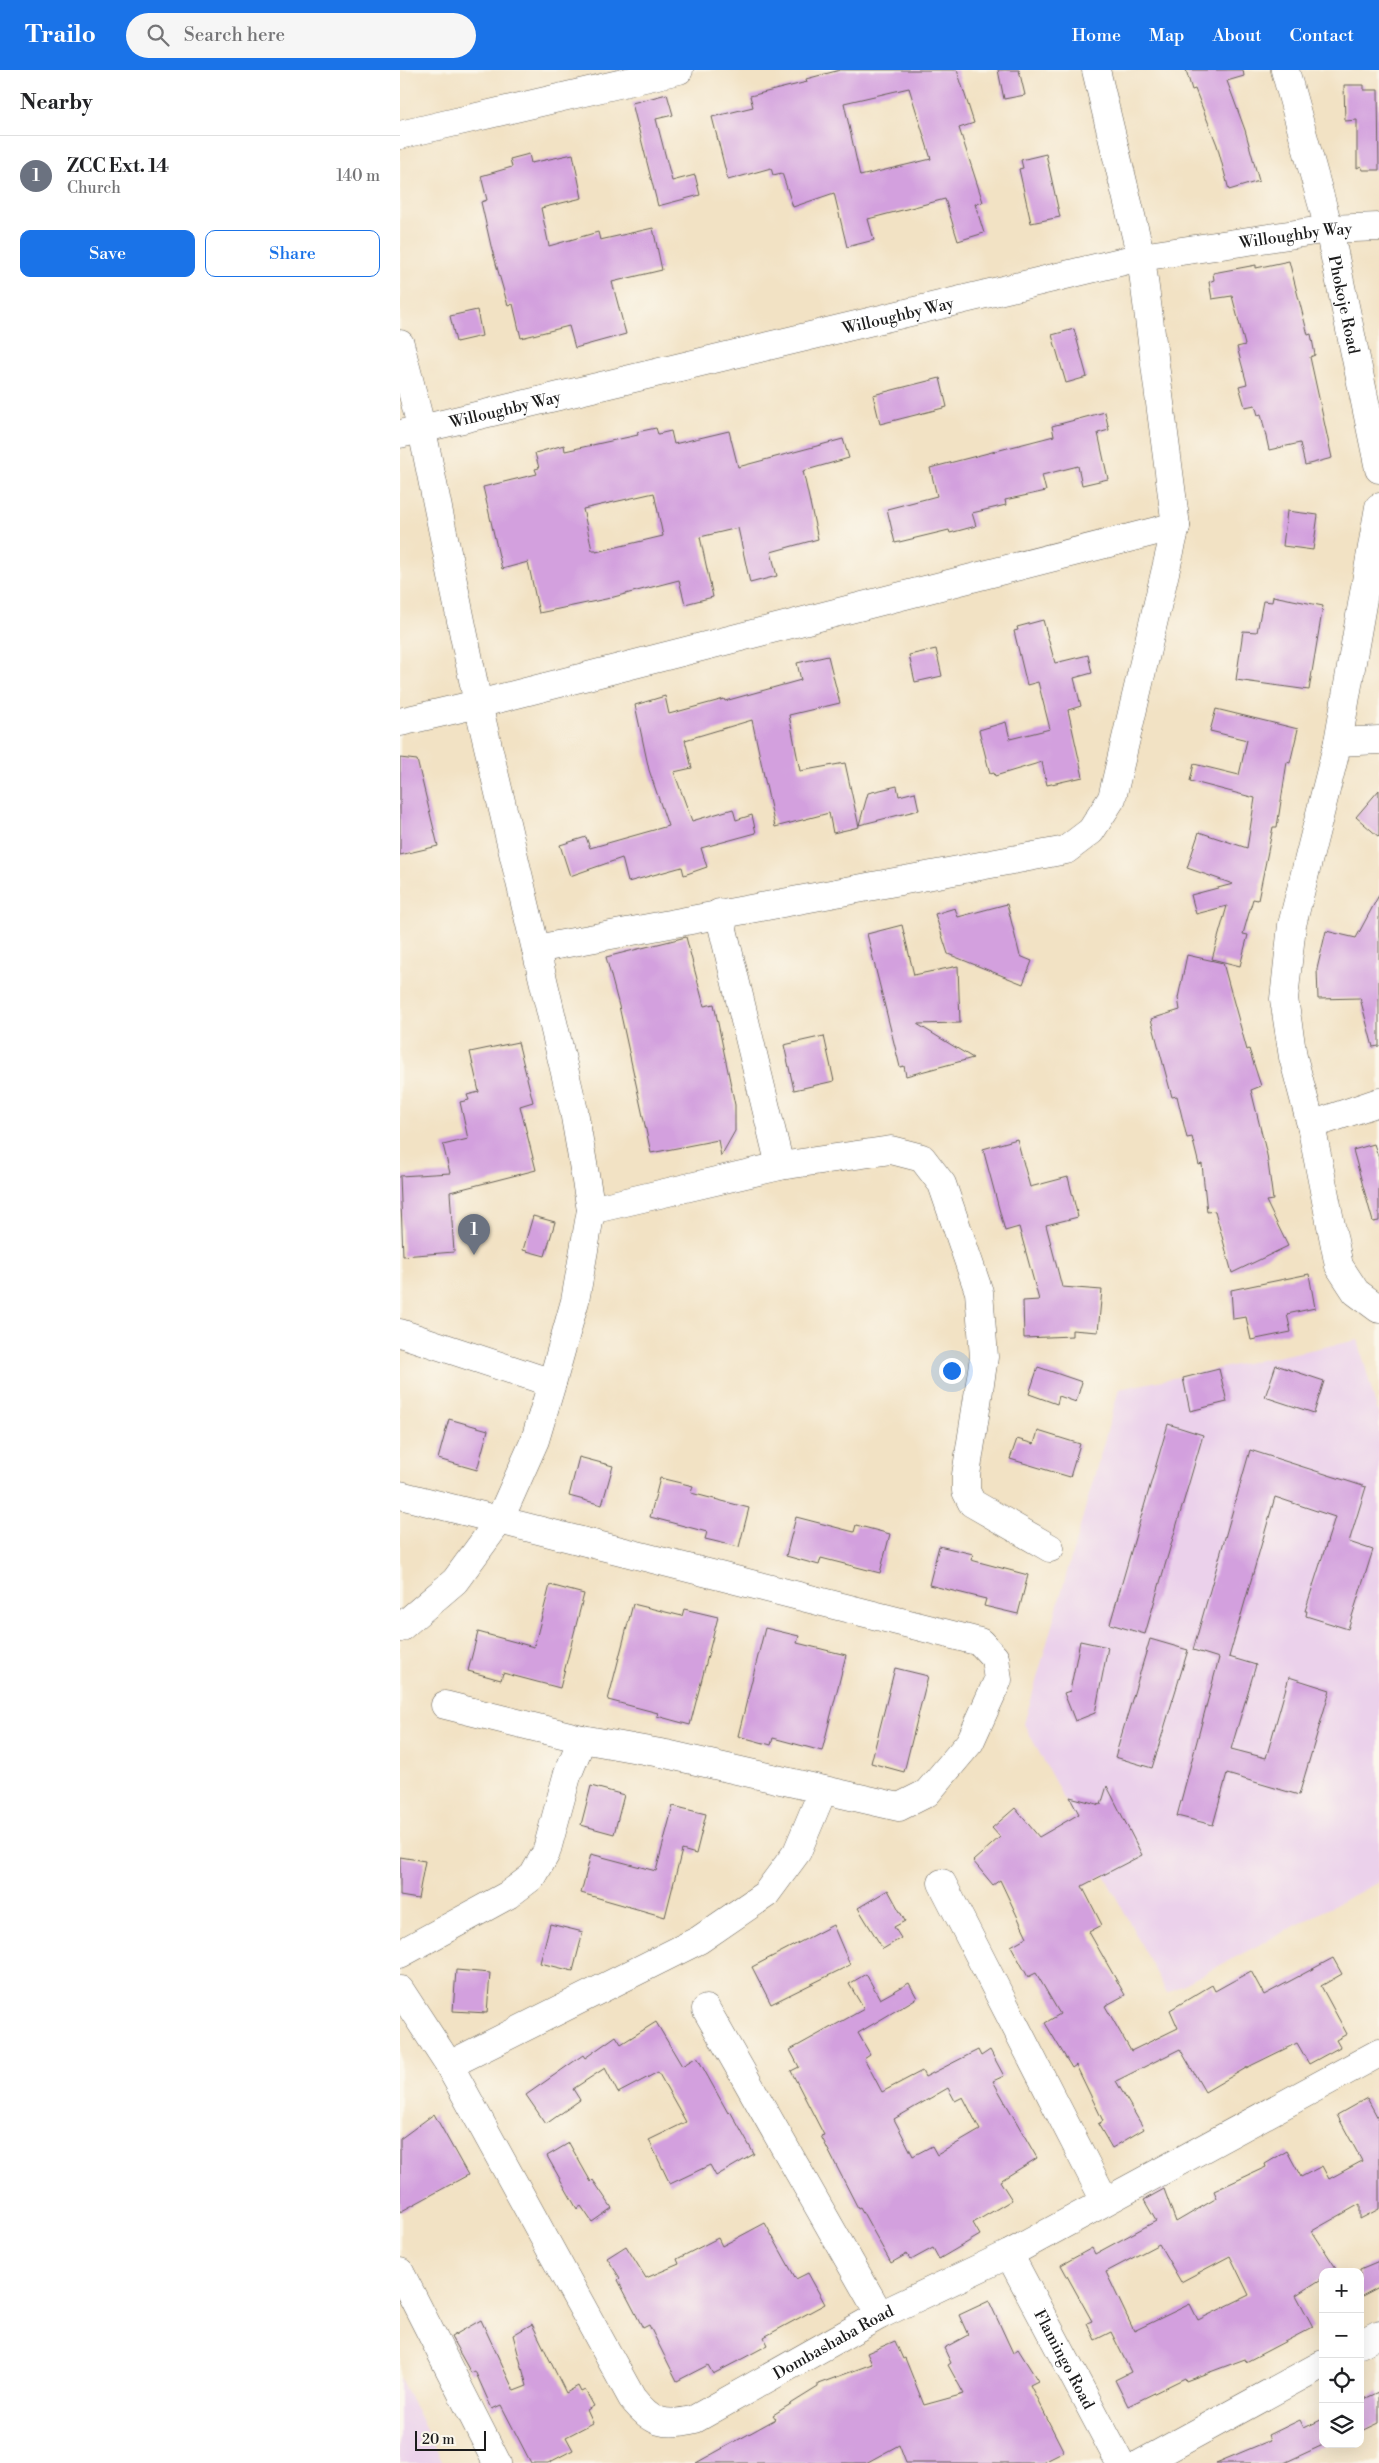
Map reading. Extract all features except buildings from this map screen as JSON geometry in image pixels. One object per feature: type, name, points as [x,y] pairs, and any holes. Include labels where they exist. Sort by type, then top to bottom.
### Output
[{"type":"street","points":[[400,135],[679,70]]},
{"type":"street","points":[[536,949],[1066,850],[1091,831],[1112,798],[1176,526],[1141,257],[1096,70]]},
{"type":"street","name":"Phokoje Road","points":[[1285,70],[1328,229],[1379,469]]},
{"type":"street","name":"Willoughby Way","points":[[411,432],[1141,257],[1328,229],[1379,227]]},
{"type":"street","points":[[400,344],[411,432],[478,704],[574,1111],[591,1210],[575,1301],[552,1383],[535,1440],[499,1521],[456,1581],[400,1628]]},
{"type":"street","points":[[1379,507],[1338,742],[1292,925],[1284,999],[1294,1057],[1311,1125],[1339,1266],[1356,1292],[1379,1309]]},
{"type":"street","points":[[400,722],[478,704],[1176,526]]},
{"type":"street","points":[[1338,742],[1379,740]]},
{"type":"street","points":[[720,914],[780,1166]]},
{"type":"street","points":[[1311,1125],[1379,1102]]},
{"type":"street","points":[[591,1210],[780,1166],[891,1150],[922,1158],[942,1184],[978,1292],[984,1357],[966,1475],[966,1492],[972,1503],[1050,1548]]},
{"type":"street","points":[[400,1333],[552,1383]]},
{"type":"street","points":[[400,1495],[980,1642],[995,1658],[998,1680],[970,1742],[927,1793],[899,1807],[666,1754],[582,1739],[445,1705]]},
{"type":"street","points":[[400,1954],[508,1895],[533,1876],[546,1853],[567,1776],[582,1739]]},
{"type":"street","points":[[400,1990],[449,2065],[700,1940],[766,1894],[797,1852],[823,1790]]},
{"type":"street","points":[[942,1882],[1105,2202]]},
{"type":"street","points":[[706,2009],[880,2315]]},
{"type":"street","name":"Dombashaba Road","points":[[449,2065],[632,2398],[643,2412],[658,2422],[675,2424],[695,2419],[880,2315],[1009,2254],[1379,2053]]},
{"type":"street","name":"Flamingo Road","points":[[1009,2254],[1120,2463]]},
{"type":"street","points":[[400,2272],[497,2463]]},
{"type":"street","points":[[1364,2342],[1379,2334]]},
{"type":"street","points":[[1142,2463],[1319,2366]]},
{"type":"shaded area","points":[[1358,1340],[1379,1417],[1379,1882],[1167,1993],[1024,1724],[1119,1389]]},
{"type":"shaded area","points":[[400,2378],[443,2463],[400,2463]]},
{"type":"place","name":"ZCC Ext. 14","points":[[474,1255]]}]
